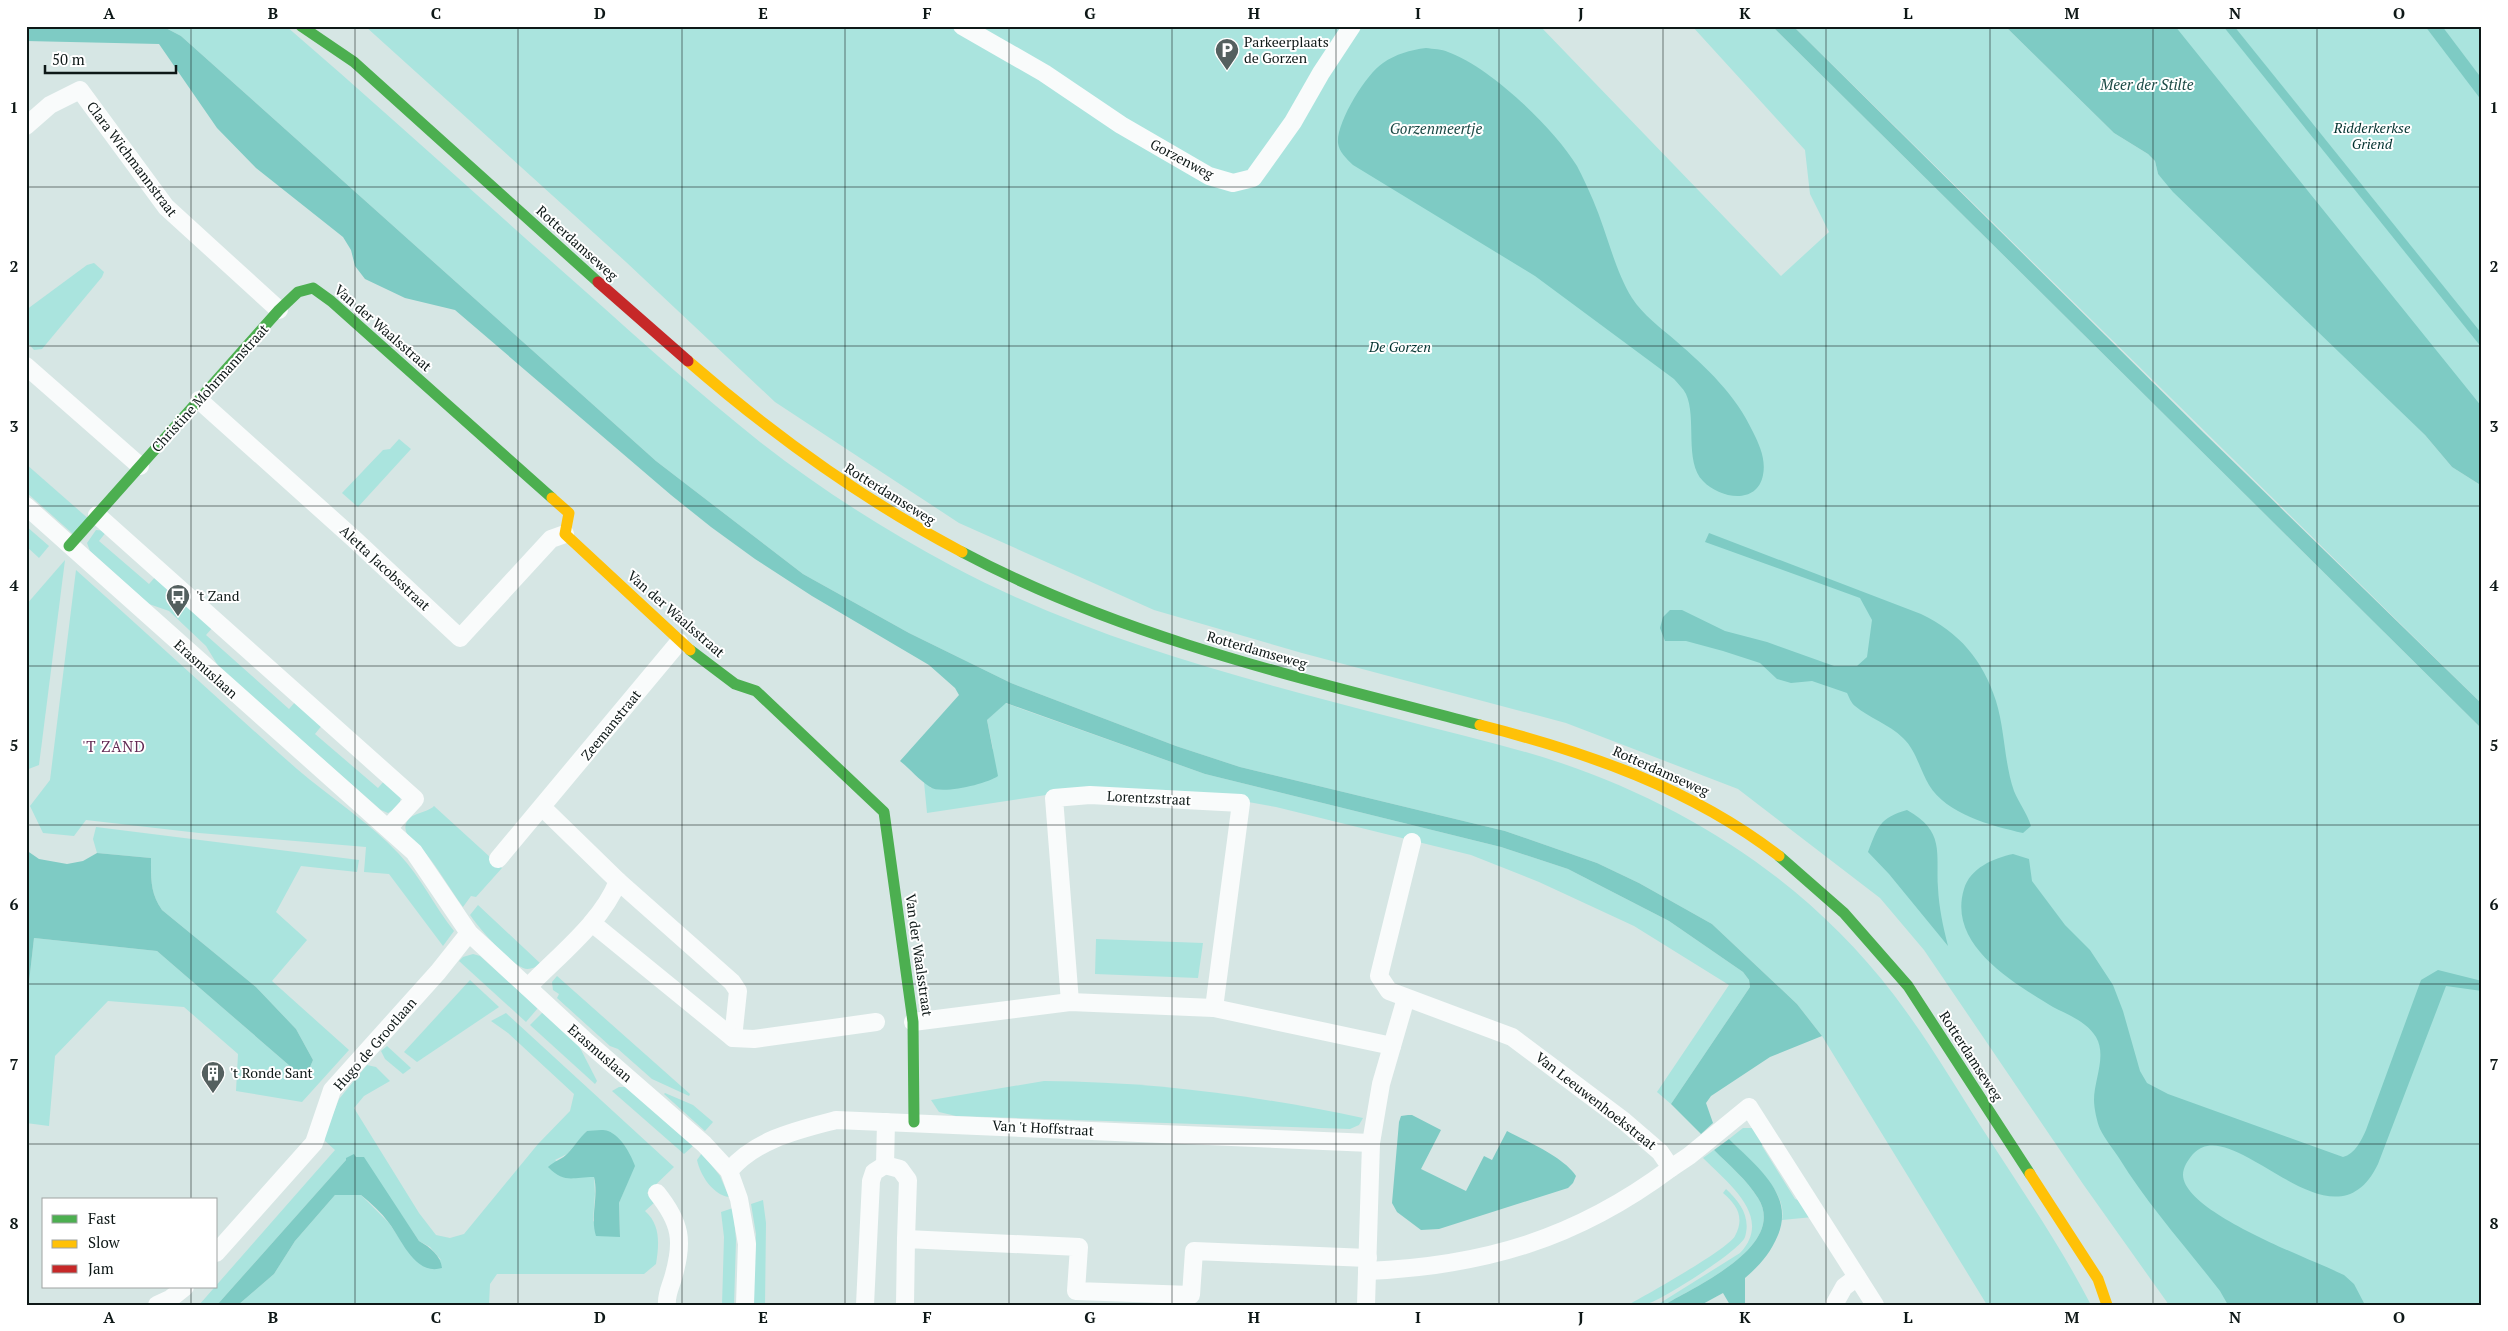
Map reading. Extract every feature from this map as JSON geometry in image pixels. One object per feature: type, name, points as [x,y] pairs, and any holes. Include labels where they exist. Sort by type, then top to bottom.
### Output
[{"type":"main road","name":"Rotterdamseweg","points":[[301,26],[354,62],[715,386],[831,474],[935,539],[1034,588],[1140,631],[1209,653],[1567,749],[1625,769],[1670,789],[1717,814],[1781,857],[1842,911],[1908,986],[2098,1279],[2107,1305]]},
{"type":"main road","name":"Rotterdamseweg","points":[[332,33],[354,62]]},
{"type":"main road","name":"Van der Waalsstraat","points":[[279,310],[298,292],[313,288],[331,301],[569,513],[565,534],[680,642],[735,684],[756,691],[884,812],[913,1022],[914,1122]]},
{"type":"main road","name":"Christine Mohrmannstraat","points":[[69,546],[279,310]]},
{"type":"main road","name":"Rotterdamseweg","points":[[2098,1279],[2120,1298]]},
{"type":"street","name":"Gorzenweg","points":[[962,26],[1044,73],[1129,130],[1209,176],[1233,183],[1253,178],[1293,122],[1352,26]]},
{"type":"street","name":"Clara Wichmannstraat","points":[[26,126],[50,105],[80,90],[166,207],[279,310]]},
{"type":"street","points":[[26,366],[140,466]]},
{"type":"street","name":"Aletta Jacobsstraat","points":[[199,400],[353,538],[460,638],[551,539],[565,534]]},
{"type":"street","name":"Erasmuslaan","points":[[26,506],[414,852],[469,933],[704,1144],[729,1171],[739,1199],[747,1244],[745,1305]]},
{"type":"street","points":[[97,515],[415,799],[388,828]]},
{"type":"street","name":"Zeemanstraat","points":[[498,859],[543,808],[680,642]]},
{"type":"street","name":"Lorentzstraat","points":[[1070,1002],[1054,798],[1090,795],[1241,803],[1214,1008]]},
{"type":"street","points":[[543,808],[618,881],[732,982],[738,991],[733,1038]]},
{"type":"street","name":"Van Leeuwenhoekstraat","points":[[1412,842],[1379,976],[1389,991],[1512,1036],[1624,1121],[1660,1152],[1670,1168]]},
{"type":"street","points":[[528,987],[592,923],[611,899],[618,881]]},
{"type":"street","points":[[592,923],[733,1038],[754,1039],[876,1022]]},
{"type":"street","name":"Hugo de Grootlaan","points":[[218,1251],[314,1143],[332,1090],[438,972],[469,933]]},
{"type":"street","points":[[1366,1305],[1371,1143],[1382,1084],[1406,998]]},
{"type":"street","points":[[913,1022],[1070,1002],[1214,1008],[1392,1046]]},
{"type":"street","points":[[906,1239],[1079,1247],[1076,1298],[1191,1300],[1194,1251],[1419,1269],[1472,1260],[1528,1245],[1574,1227],[1612,1208],[1689,1156],[1749,1107],[1875,1305]]},
{"type":"street","name":"Van 't Hoffstraat","points":[[729,1171],[744,1156],[790,1132],[836,1120],[1371,1143]]},
{"type":"street","points":[[885,1165],[886,1122]]},
{"type":"street","points":[[865,1305],[871,1180],[874,1172],[885,1165],[900,1169],[908,1180],[905,1305]]},
{"type":"street","points":[[657,1193],[672,1212],[680,1233],[676,1267],[666,1297],[667,1305]]},
{"type":"street","points":[[1834,1305],[1844,1287],[1857,1277]]},
{"type":"street","points":[[166,1303],[184,1288]]},
{"type":"green space","points":[[162,26],[286,26],[650,349],[760,442],[853,508],[952,566],[1005,592],[1059,615],[1169,655],[1282,688],[1561,763],[1610,781],[1657,803],[1702,827],[1745,854],[1825,918],[1861,955],[1894,995],[1931,1048],[2042,1220],[2091,1305],[1987,1305],[1822,1036],[1797,1004],[1712,924],[1639,883],[1597,863],[1505,831],[1240,767],[1176,746],[1011,683],[909,633],[803,574],[656,461],[181,36]]},
{"type":"green space","name":"De Gorzen","points":[[365,26],[1540,26],[1781,276],[1829,232],[1810,194],[1805,150],[1692,26],[1772,26],[2482,729],[2482,1305],[2169,1305],[2083,1184],[1924,950],[1880,898],[1738,789],[1566,723],[1302,653],[1154,610],[959,523],[775,402],[626,262]]},
{"type":"green space","points":[[1793,26],[2005,26],[2114,133],[2148,154],[2155,161],[2158,174],[2425,435],[2452,467],[2482,486],[2482,704]]},
{"type":"green space","name":"Ridderkerkse Griend","points":[[2135,26],[2482,26],[2482,438]]},
{"type":"green space","points":[[94,263],[104,272],[102,277],[42,349],[34,350],[26,341],[26,310],[87,265]]},
{"type":"green space","points":[[399,439],[411,449],[358,507],[342,493],[383,450],[390,449]]},
{"type":"green space","points":[[26,464],[91,521],[73,534],[26,492]]},
{"type":"green space","points":[[26,526],[49,546],[39,558],[26,546]]},
{"type":"green space","points":[[96,530],[107,531],[99,541],[149,584],[156,576],[214,626],[206,635],[289,709],[296,701],[323,724],[315,734],[378,788],[385,780],[401,796],[399,807],[388,813],[381,810],[220,669],[206,646],[169,611],[149,604],[90,551],[87,543]]},
{"type":"green space","points":[[65,560],[39,765],[26,770],[26,605]]},
{"type":"green space","points":[[76,570],[297,769],[363,821],[399,854],[414,872],[454,931],[443,946],[389,874],[364,872],[366,847],[199,833],[86,820],[74,836],[43,833],[30,806],[50,780]]},
{"type":"green space","points":[[1005,703],[1205,774],[1501,847],[1568,869],[1669,921],[1743,972],[1749,980],[1750,987],[1671,1104],[1657,1092],[1729,985],[1634,926],[1539,882],[1471,855],[1276,807],[1226,798],[1046,795],[927,813],[924,782],[931,788],[993,749],[987,720]]},
{"type":"green space","points":[[434,806],[502,868],[476,897],[471,896],[463,907],[433,863],[410,838],[406,830],[405,826],[411,817]]},
{"type":"green space","points":[[96,827],[359,860],[357,872],[301,866],[276,912],[307,940],[272,981],[349,1050],[302,1102],[236,1091],[238,1054],[184,1007],[108,1001],[55,1056],[49,1126],[26,1123],[26,1009],[34,938],[157,951],[305,1079],[313,1060],[296,1029],[256,987],[162,910],[153,891],[151,858],[97,853],[93,839]]},
{"type":"green space","points":[[478,905],[541,964],[525,969],[517,965],[502,952],[470,915]]},
{"type":"green space","points":[[1096,939],[1203,943],[1198,978],[1095,974]]},
{"type":"green space","points":[[473,954],[480,956],[538,1008],[526,1022],[459,961],[463,957]]},
{"type":"green space","points":[[557,976],[690,1094],[689,1096],[652,1079],[618,1049],[610,1046],[557,998],[559,994],[553,990],[552,982]]},
{"type":"green space","points":[[470,980],[499,1007],[417,1062],[404,1052]]},
{"type":"green space","points":[[543,1012],[577,1042],[597,1081],[595,1084],[530,1025]]},
{"type":"green space","points":[[506,1013],[674,1167],[647,1193],[655,1202],[645,1211],[654,1223],[658,1236],[656,1264],[644,1274],[497,1274],[490,1284],[489,1305],[238,1305],[274,1274],[295,1241],[335,1195],[361,1195],[389,1223],[403,1244],[441,1260],[430,1247],[419,1241],[392,1201],[346,1160],[217,1305],[199,1305],[214,1288],[218,1288],[218,1283],[335,1150],[325,1141],[325,1134],[339,1099],[367,1065],[376,1067],[390,1081],[364,1096],[354,1108],[419,1213],[436,1235],[450,1238],[464,1234],[538,1144],[570,1111],[574,1094],[508,1033],[491,1021]],"holes":[[[587,1131],[606,1133],[618,1138],[634,1166],[619,1203],[620,1237],[593,1221],[594,1177],[583,1177],[555,1160],[567,1154]]]},
{"type":"green space","points":[[387,1046],[411,1068],[403,1074],[385,1059],[381,1051]]},
{"type":"green space","points":[[1044,1081],[1126,1084],[1204,1091],[1243,1096],[1363,1118],[1359,1125],[1350,1129],[956,1116],[939,1112],[931,1100]]},
{"type":"green space","points":[[619,1087],[627,1087],[693,1146],[684,1154],[612,1091]]},
{"type":"green space","points":[[665,1093],[693,1105],[713,1122],[705,1131]]},
{"type":"green space","points":[[1743,1128],[1752,1128],[1763,1137],[1762,1146],[1795,1199],[1804,1202],[1813,1217],[1782,1220],[1779,1197],[1773,1186],[1765,1175],[1729,1139]]},
{"type":"green space","points":[[1714,1150],[1754,1191],[1758,1198],[1764,1216],[1760,1232],[1749,1248],[1734,1263],[1664,1305],[1657,1305],[1740,1253],[1749,1240],[1752,1226],[1750,1214],[1744,1201],[1703,1158]]},
{"type":"green space","points":[[702,1153],[720,1176],[729,1197],[718,1192],[704,1178],[697,1160]]},
{"type":"green space","points":[[1726,1189],[1740,1205],[1747,1223],[1745,1237],[1740,1243],[1716,1263],[1668,1294],[1647,1304],[1628,1305],[1702,1261],[1729,1243],[1735,1236],[1739,1217],[1736,1207],[1723,1193]]},
{"type":"green space","points":[[763,1200],[766,1223],[765,1305],[753,1305],[756,1234],[751,1204]]},
{"type":"green space","points":[[733,1208],[736,1240],[734,1305],[722,1305],[724,1237],[721,1212]]},
{"type":"water","points":[[26,26],[162,26],[181,36],[656,461],[803,574],[909,633],[1011,683],[1176,746],[1240,767],[1505,831],[1597,863],[1639,883],[1712,924],[1797,1004],[1822,1036],[1770,1057],[1711,1096],[1706,1103],[1713,1123],[1701,1134],[1671,1104],[1750,987],[1749,980],[1743,972],[1669,921],[1568,869],[1501,847],[1205,774],[1006,703],[987,720],[998,776],[964,788],[944,790],[930,787],[900,761],[959,695],[955,688],[929,665],[812,596],[755,559],[711,527],[455,310],[405,298],[365,279],[355,266],[351,250],[343,237],[256,168],[217,128],[159,44],[26,41]]},
{"type":"water","points":[[1772,26],[1793,26],[2204,433],[2482,704],[2482,729]]},
{"type":"water","name":"Meer der Stilte","points":[[2005,26],[2175,26],[2482,407],[2482,486],[2452,467],[2425,435],[2173,192],[2158,174],[2155,161],[2148,154],[2114,133]]},
{"type":"water","points":[[2223,26],[2234,26],[2482,334],[2482,348]]},
{"type":"water","points":[[2425,26],[2442,26],[2482,79],[2482,101]]},
{"type":"water","name":"Gorzenmeertje","points":[[1426,48],[1446,51],[1483,71],[1520,100],[1567,151],[1577,166],[1593,200],[1615,263],[1632,298],[1647,316],[1719,382],[1738,406],[1756,437],[1764,464],[1763,475],[1759,485],[1753,491],[1746,495],[1727,495],[1710,487],[1697,473],[1692,451],[1689,404],[1685,392],[1674,379],[1535,276],[1353,165],[1343,155],[1338,143],[1342,124],[1353,100],[1369,77],[1383,63],[1393,57],[1409,51]]},
{"type":"water","points":[[1709,533],[1921,614],[1947,629],[1958,639],[1977,660],[1991,686],[1999,712],[2008,769],[2014,791],[2031,826],[2023,833],[2011,830],[1971,817],[1946,804],[1929,785],[1915,754],[1907,743],[1892,729],[1855,706],[1847,693],[1812,681],[1791,683],[1777,679],[1760,663],[1723,651],[1686,641],[1665,641],[1660,628],[1663,617],[1670,610],[1682,610],[1725,631],[1767,642],[1834,666],[1857,666],[1867,657],[1872,620],[1860,598],[1705,542]]},
{"type":"water","points":[[1907,810],[1928,826],[1936,843],[1939,903],[1948,946],[1889,874],[1868,852],[1877,830],[1885,820],[1890,816]]},
{"type":"water","points":[[26,850],[39,859],[67,864],[83,861],[97,853],[151,858],[153,891],[162,910],[256,987],[296,1029],[313,1060],[305,1079],[157,951],[34,938],[26,1009]]},
{"type":"water","points":[[2013,854],[2029,859],[2032,881],[2065,925],[2090,950],[2113,985],[2123,1011],[2140,1071],[2147,1083],[2168,1094],[2343,1157],[2351,1153],[2360,1143],[2366,1130],[2421,980],[2438,970],[2482,981],[2482,991],[2446,986],[2378,1164],[2359,1189],[2335,1197],[2310,1191],[2233,1150],[2211,1145],[2193,1154],[2185,1166],[2183,1175],[2189,1190],[2204,1204],[2252,1233],[2344,1275],[2354,1284],[2365,1305],[2228,1305],[2220,1291],[2142,1192],[2100,1129],[2094,1103],[2100,1052],[2099,1044],[2092,1031],[2003,974],[1974,945],[1965,928],[1961,909],[1967,882],[1984,865],[1998,858]]},
{"type":"water","points":[[1412,1115],[1441,1130],[1421,1169],[1466,1191],[1484,1156],[1492,1160],[1507,1131],[1554,1156],[1563,1162],[1576,1176],[1568,1188],[1439,1229],[1421,1230],[1397,1212],[1392,1203],[1399,1122],[1401,1116]]},
{"type":"water","points":[[603,1130],[613,1133],[624,1146],[635,1166],[619,1203],[620,1237],[596,1236],[594,1229],[596,1191],[594,1177],[564,1178],[548,1167],[566,1155],[587,1131]]},
{"type":"water","points":[[1729,1139],[1770,1181],[1777,1193],[1781,1206],[1782,1220],[1778,1235],[1764,1259],[1745,1278],[1745,1305],[1730,1305],[1723,1293],[1701,1305],[1664,1305],[1734,1263],[1749,1248],[1760,1232],[1764,1216],[1758,1198],[1743,1179],[1714,1150]]},
{"type":"water","points":[[354,1154],[356,1157],[364,1157],[419,1241],[434,1252],[440,1260],[442,1268],[424,1267],[417,1262],[404,1247],[386,1219],[361,1195],[335,1195],[295,1241],[274,1274],[238,1305],[217,1305],[346,1158]]},
{"type":"traffic: fast","points":[[301,26],[354,62],[598,282]]},
{"type":"traffic: fast","points":[[69,546],[279,310],[298,292],[313,288],[331,301],[552,498]]},
{"type":"traffic: fast","points":[[962,552],[1023,582],[1086,609],[1215,654],[1347,691],[1480,725]]},
{"type":"traffic: fast","points":[[690,650],[735,684],[756,691],[884,812],[913,1022],[914,1122]]},
{"type":"traffic: fast","points":[[1779,856],[1844,913],[1908,986],[2030,1174]]},
{"type":"traffic: slow","points":[[688,361],[752,414],[819,464],[889,510],[962,552]]},
{"type":"traffic: slow","points":[[552,498],[569,513],[565,534],[690,650]]},
{"type":"traffic: slow","points":[[1480,725],[1559,747],[1636,775],[1710,811],[1745,832],[1779,856]]},
{"type":"traffic: slow","points":[[2030,1174],[2098,1279],[2107,1305]]},
{"type":"traffic: jam","points":[[598,282],[688,361]]},
{"type":"place","name":"Parkeerplaats de Gorzen","points":[[1227,71]]},
{"type":"place","name":"'t Zand","points":[[178,617]]},
{"type":"place","name":"'t Ronde Sant","points":[[213,1094]]},
{"type":"district","name":"'T ZAND","points":[[114,747]]}]
